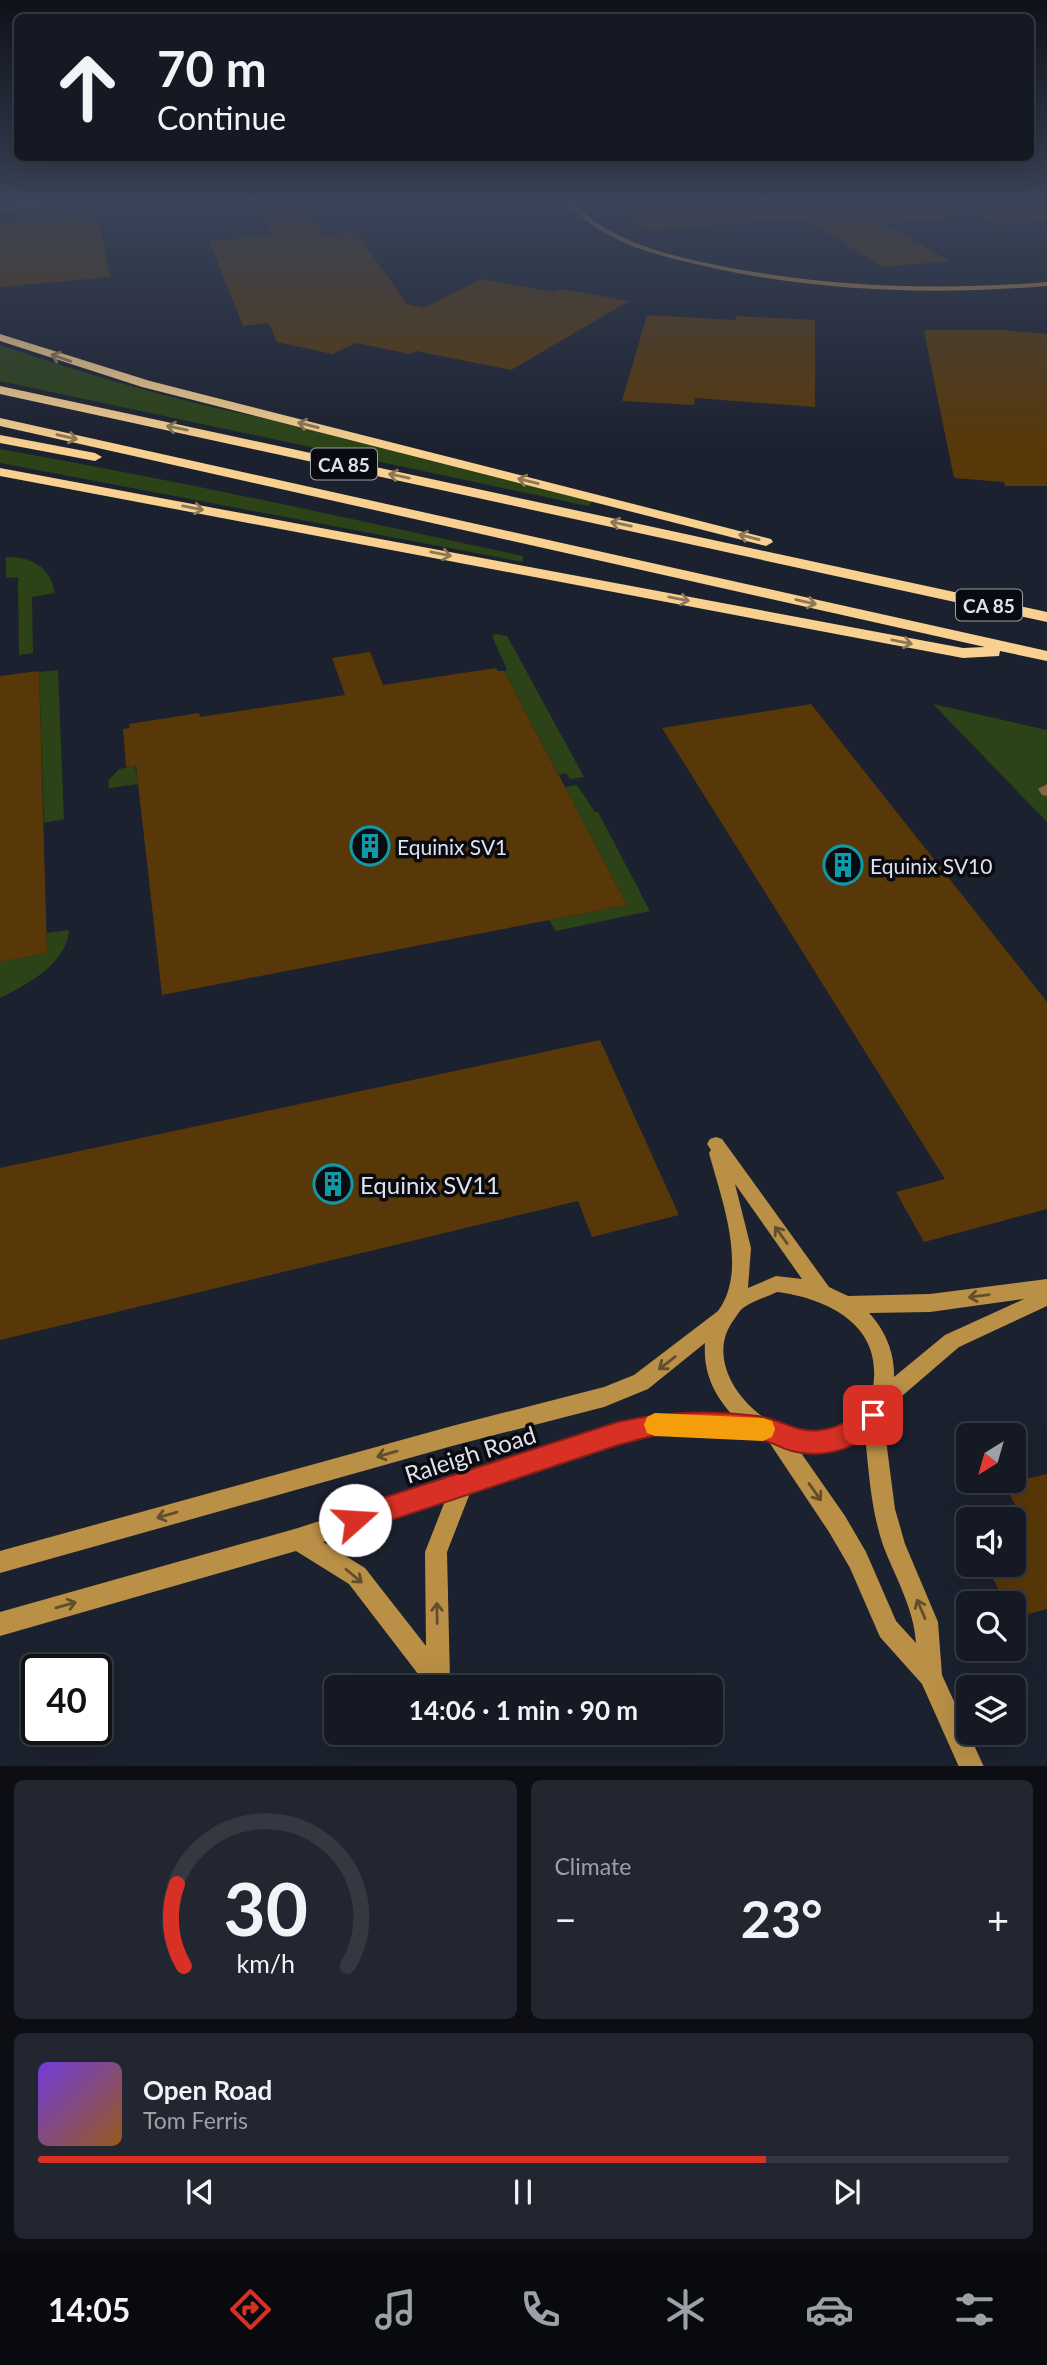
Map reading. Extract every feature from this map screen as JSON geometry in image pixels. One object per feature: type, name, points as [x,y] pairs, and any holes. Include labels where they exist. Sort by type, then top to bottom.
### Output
[{"type":"highway","points":[[0,337],[146,384],[869,568],[931,592]]},
{"type":"highway","name":"CA 85","points":[[0,390],[1047,617]]},
{"type":"highway","name":"CA 85","points":[[0,422],[1047,656]]},
{"type":"highway","points":[[0,439],[159,470],[201,467]]},
{"type":"highway","points":[[0,472],[963,653],[1023,651]]},
{"type":"street","points":[[843,283],[890,288],[998,288],[1047,284]]},
{"type":"street","points":[[737,1299],[742,1248],[716,1144],[821,1290]]},
{"type":"street","points":[[930,1676],[926,1622],[894,1544],[884,1509],[877,1408],[886,1376],[881,1350],[868,1325],[848,1306],[821,1290],[799,1284],[776,1284],[755,1289],[737,1299],[720,1319],[713,1340],[714,1364],[722,1388],[738,1410],[768,1432],[844,1536],[858,1560],[888,1629],[930,1676],[972,1766]]},
{"type":"street","points":[[848,1306],[930,1303],[1047,1287]]},
{"type":"street","points":[[768,1432],[818,1443],[860,1427],[877,1408],[952,1341],[1047,1297]]},
{"type":"street","name":"Raleigh Road","points":[[0,1562],[452,1436],[604,1397],[641,1382],[720,1319]]},
{"type":"street","name":"Raleigh Road","points":[[0,1624],[298,1539],[618,1433],[658,1424],[768,1432]]},
{"type":"street","points":[[298,1539],[357,1576],[438,1681],[436,1552],[463,1483]]},
{"type":"green space","points":[[0,345],[180,399],[291,423],[594,500],[588,506],[0,381]]},
{"type":"green space","points":[[0,449],[197,486],[523,556],[523,562],[0,463]]},
{"type":"green space","points":[[6,557],[16,557],[39,565],[53,584],[55,593],[32,597],[33,653],[19,655],[18,577],[6,578]]},
{"type":"green space","points":[[492,636],[507,636],[584,777],[570,779],[566,773],[559,775],[504,671],[507,670]]},
{"type":"green space","points":[[58,670],[64,819],[44,823],[39,672]]},
{"type":"green space","points":[[933,704],[1047,730],[1047,822]]},
{"type":"green space","points":[[135,766],[138,784],[109,788],[108,781],[119,769]]},
{"type":"green space","points":[[577,785],[595,812],[598,812],[650,911],[556,931],[549,920],[627,905],[565,787]]},
{"type":"green space","points":[[69,930],[67,942],[53,963],[33,980],[0,998],[0,962],[47,953],[47,933]]},
{"type":"building","points":[[0,283],[39,283],[0,287]]},
{"type":"building","points":[[226,283],[392,283],[407,304],[424,308],[472,283],[506,283],[554,292],[561,289],[629,301],[511,370],[416,351],[410,354],[356,343],[332,354],[277,342],[269,323],[243,326]]},
{"type":"building","points":[[647,315],[735,320],[736,316],[815,320],[815,407],[695,398],[694,405],[622,401]]},
{"type":"building","points":[[1002,330],[1047,334],[1047,486],[1005,486],[1004,482],[954,478],[924,331]]},
{"type":"building","name":"Equinix SV1","points":[[370,652],[383,685],[496,668],[498,671],[504,671],[627,905],[162,995],[136,766],[126,767],[123,729],[130,728],[129,724],[199,713],[200,717],[345,695],[332,658]]},
{"type":"building","points":[[39,671],[47,953],[0,962],[0,676]]},
{"type":"building","name":"Equinix SV10","points":[[811,704],[1047,1002],[1047,1209],[924,1242],[896,1192],[945,1179],[662,728]]},
{"type":"building","name":"Equinix SV11","points":[[600,1040],[679,1215],[592,1237],[578,1201],[0,1340],[0,1168]]},
{"type":"building","points":[[1047,1474],[1047,1609],[1026,1615],[1026,1591],[999,1591],[992,1577],[1026,1577],[1026,1507],[1016,1507],[1009,1493],[1026,1493],[1026,1479]]},
{"type":"slow traffic","points":[[655,1425],[763,1429]]},
{"type":"place","name":"Equinix SV1","points":[[370,846]]},
{"type":"place","name":"Equinix SV10","points":[[843,865]]},
{"type":"place","name":"Equinix SV11","points":[[333,1184]]},
{"type":"route","points":[[355,1520],[618,1433],[658,1424],[760,1428],[776,1436],[818,1443],[841,1438],[860,1427],[873,1415]]}]
